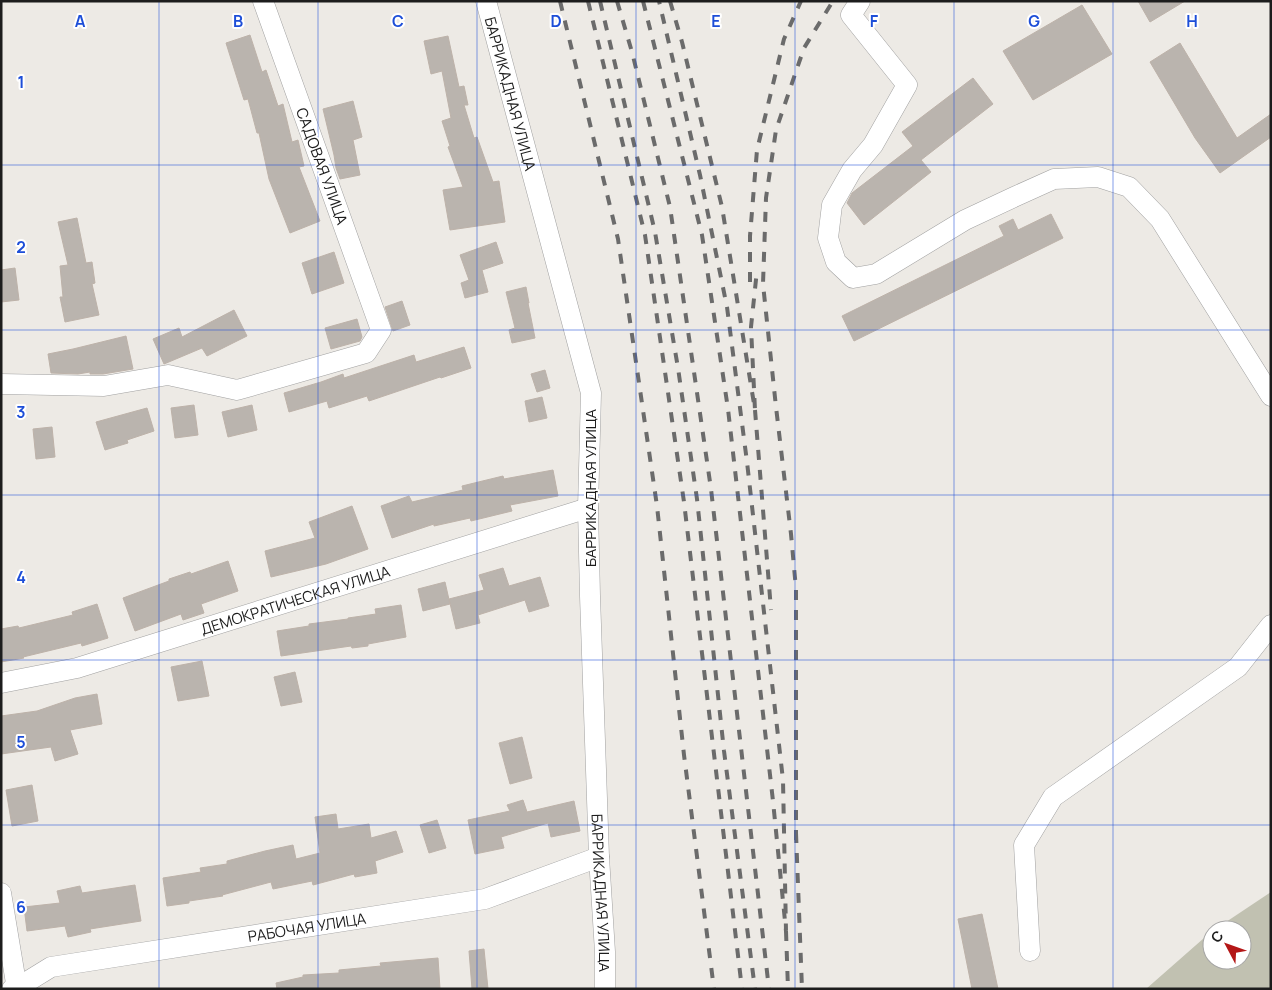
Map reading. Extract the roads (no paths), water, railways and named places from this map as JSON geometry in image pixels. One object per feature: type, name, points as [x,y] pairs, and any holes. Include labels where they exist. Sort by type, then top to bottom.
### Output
[{"type":"street","name":"САДОВАЯ УЛИЦА","points":[[1,384],[104,386],[168,375],[237,390],[366,354],[381,330],[263,1]]},
{"type":"street","name":"БАРРИКАДНАЯ УЛИЦА","points":[[486,1],[591,393],[588,508],[590,615],[599,856],[605,952],[604,989]]},
{"type":"street","points":[[860,1],[851,15],[907,85],[873,145],[852,170],[832,205],[828,238],[836,262],[853,278],[876,274],[965,220],[1014,196],[1054,179],[1098,177],[1129,187],[1160,219],[1271,396]]},
{"type":"street","name":"ДЕМОКРАТИЧЕСКАЯ УЛИЦА","points":[[1,683],[77,668],[588,508]]},
{"type":"street","points":[[1030,951],[1024,845],[1053,798],[1238,667],[1271,626]]},
{"type":"street","name":"РАБОЧАЯ УЛИЦА","points":[[15,989],[51,967],[485,899],[599,856]]},
{"type":"street","points":[[1,893],[15,989]]},
{"type":"railway","points":[[560,1],[618,239],[657,506],[684,755],[714,989]]},
{"type":"railway","points":[[588,1],[645,235],[684,502],[742,989]]},
{"type":"railway","points":[[600,1],[655,232],[678,368],[697,499],[724,751],[755,989]]},
{"type":"railway","points":[[617,1],[632,52],[670,207],[711,489],[769,989]]},
{"type":"railway","points":[[643,1],[702,235],[728,409],[786,931],[783,780],[747,462],[727,307],[700,175],[659,1]]},
{"type":"railway","points":[[670,1],[682,42],[722,207],[755,410],[751,327],[757,270]]},
{"type":"railway","points":[[750,282],[750,236],[757,150],[784,39],[801,1]]},
{"type":"railway","points":[[796,840],[796,589],[763,284],[766,198],[776,130],[804,48],[833,1]]},
{"type":"railway","points":[[755,410],[771,610]]},
{"type":"railway","points":[[796,833],[802,989]]},
{"type":"railway","points":[[786,931],[788,989]]}]
